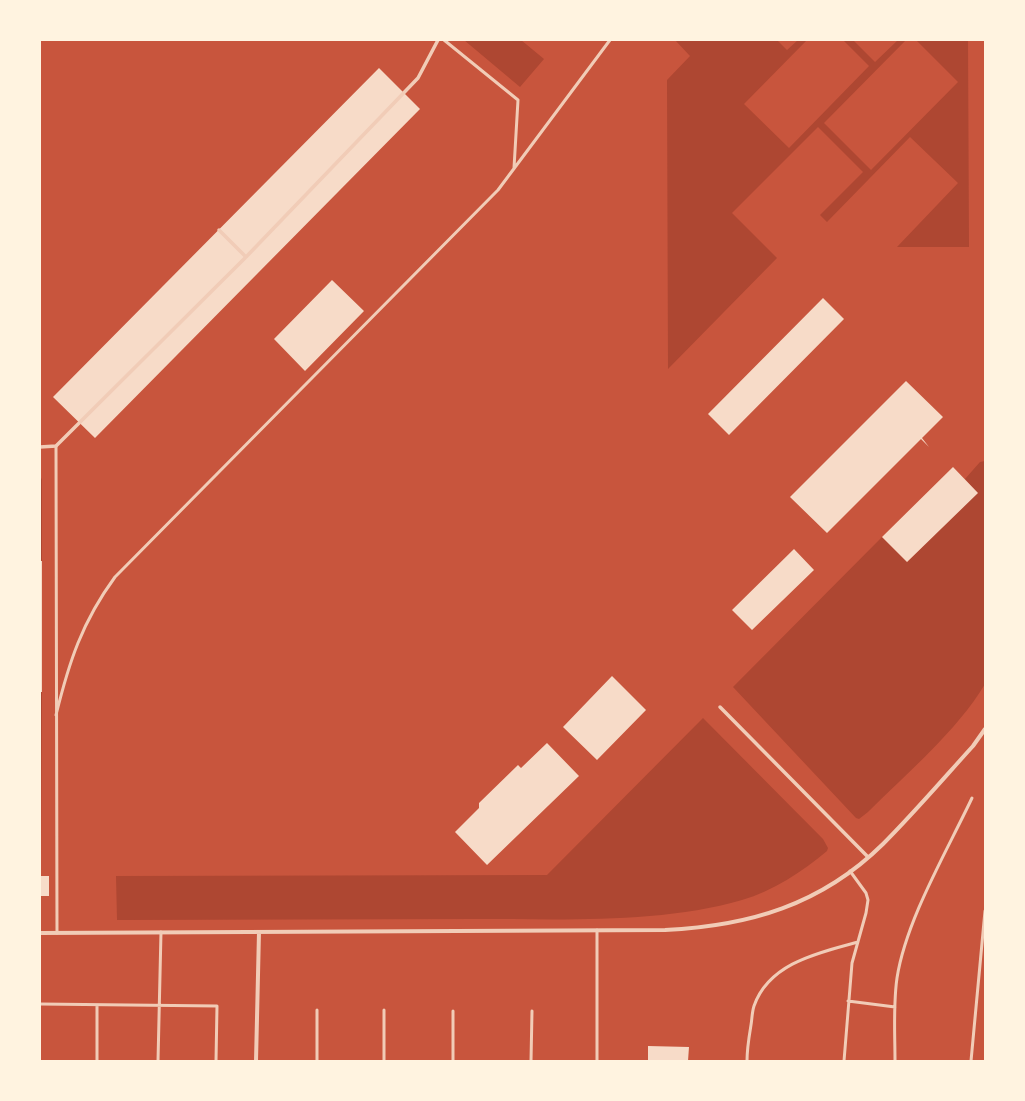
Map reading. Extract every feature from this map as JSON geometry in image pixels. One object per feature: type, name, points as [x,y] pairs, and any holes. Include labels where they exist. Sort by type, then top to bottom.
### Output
[{"type":"street","points":[[40,447],[56,446],[246,257],[418,78],[438,40]]},
{"type":"street","points":[[219,230],[246,257]]},
{"type":"street","points":[[720,707],[868,857]]},
{"type":"street","points":[[40,933],[597,930],[704,928],[742,921],[779,910],[815,894],[850,872],[883,844],[973,746],[985,729]]},
{"type":"street","points":[[256,1061],[259,932]]},
{"type":"lane","points":[[444,40],[518,100],[514,168]]},
{"type":"lane","points":[[56,715],[69,668],[82,630],[93,610],[115,577],[492,196],[610,40]]},
{"type":"lane","points":[[56,446],[57,933]]},
{"type":"lane","points":[[895,1061],[895,1007],[897,979],[904,950],[924,898],[972,798]]},
{"type":"lane","points":[[844,1061],[852,963],[866,913],[868,900],[866,893],[850,872]]},
{"type":"lane","points":[[971,1061],[985,911]]},
{"type":"lane","points":[[597,930],[597,1061]]},
{"type":"lane","points":[[158,1061],[161,932]]},
{"type":"lane","points":[[747,1061],[747,1049],[754,1007],[766,984],[788,966],[815,953],[858,942]]},
{"type":"lane","points":[[848,1001],[895,1007]]},
{"type":"lane","points":[[40,1004],[217,1006],[216,1061]]},
{"type":"lane","points":[[96,1061],[97,1005]]},
{"type":"lane","points":[[317,1010],[317,1061]]},
{"type":"lane","points":[[384,1010],[384,1061]]},
{"type":"lane","points":[[453,1061],[454,1010]]},
{"type":"lane","points":[[531,1061],[532,1011]]},
{"type":"shaded area","points":[[464,40],[521,40],[544,59],[520,87]]},
{"type":"shaded area","points":[[675,40],[777,40],[787,50],[798,40],[807,40],[744,104],[789,148],[869,66],[843,40],[853,40],[875,62],[898,40],[906,40],[824,123],[871,170],[958,82],[916,40],[968,40],[969,247],[897,247],[958,183],[910,137],[827,222],[820,215],[863,172],[818,127],[732,213],[777,258],[668,369],[667,80],[690,56]]},
{"type":"shaded area","points":[[985,461],[985,684],[974,701],[931,751],[868,812],[859,819],[856,818],[733,687],[882,537],[907,562],[977,493],[965,479],[980,462]]},
{"type":"shaded area","points":[[40,475],[42,480],[42,561],[40,561]]},
{"type":"shaded area","points":[[40,692],[42,692],[41,854],[40,854]]},
{"type":"shaded area","points":[[703,718],[823,839],[828,848],[827,851],[808,866],[787,880],[754,896],[710,908],[644,917],[575,919],[117,920],[116,876],[547,875]]},
{"type":"building","points":[[379,68],[420,109],[95,438],[53,397]]},
{"type":"building","points":[[332,280],[364,311],[305,371],[274,339]]},
{"type":"building","points":[[823,298],[844,319],[729,435],[708,414]]},
{"type":"building","points":[[906,381],[943,417],[922,438],[929,447],[921,439],[827,533],[790,497]]},
{"type":"building","points":[[953,467],[978,493],[907,562],[882,537]]},
{"type":"building","points":[[794,549],[814,570],[752,630],[732,610]]},
{"type":"building","points":[[40,561],[42,561],[42,692],[40,692]]},
{"type":"building","points":[[612,676],[646,710],[597,760],[563,727]]},
{"type":"building","points":[[547,743],[579,776],[487,865],[455,832],[479,808],[479,803],[518,765],[521,768]]},
{"type":"building","points":[[40,854],[41,876],[49,876],[49,896],[40,896]]},
{"type":"building","points":[[648,1046],[689,1047],[688,1061],[648,1061]]}]
